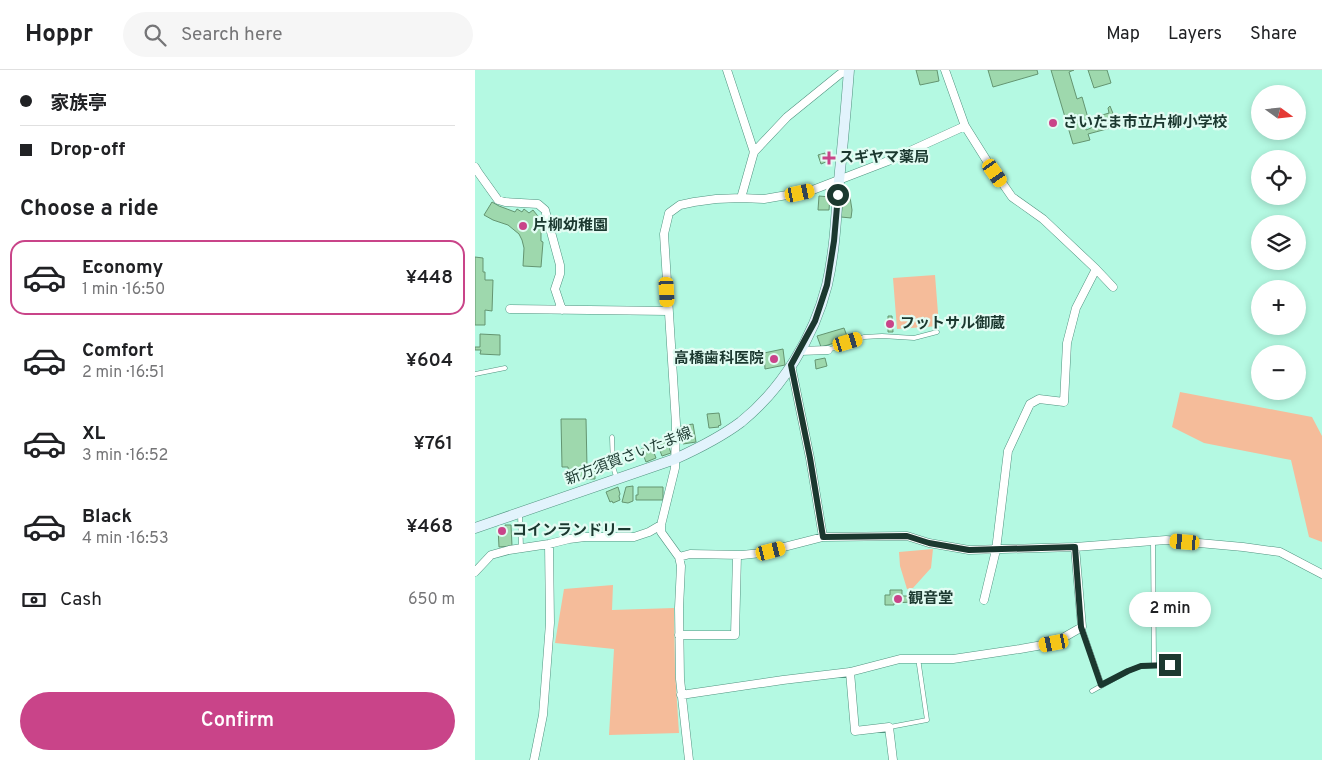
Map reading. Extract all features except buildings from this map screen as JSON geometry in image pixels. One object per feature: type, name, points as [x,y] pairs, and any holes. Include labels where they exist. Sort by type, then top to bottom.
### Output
[{"type":"main road","name":"新方須賀さいたま線","points":[[475,528],[675,459],[705,444],[740,422],[767,396],[800,350],[815,321],[827,285],[834,241],[849,70]]},
{"type":"street","points":[[727,70],[754,152]]},
{"type":"street","points":[[741,198],[754,152],[787,117],[840,74],[849,70]]},
{"type":"street","points":[[945,70],[965,126],[1012,197],[1043,219],[1113,286]]},
{"type":"street","points":[[689,760],[681,695],[679,608],[681,566],[679,557],[661,532],[661,524],[675,468],[676,424],[664,234],[669,213],[681,205],[716,199],[764,199],[810,190],[888,161],[965,126]]},
{"type":"street","points":[[475,167],[498,200],[538,204],[545,210],[561,265],[555,289],[562,310]]},
{"type":"street","points":[[985,600],[996,550],[1008,451],[1030,404],[1039,399],[1064,402],[1067,343],[1076,308],[1096,269]]},
{"type":"street","points":[[510,309],[668,311]]},
{"type":"street","points":[[800,350],[828,350]]},
{"type":"street","points":[[791,365],[810,458],[823,537]]},
{"type":"street","points":[[475,572],[491,555],[569,539],[585,537],[634,537],[649,532],[661,524]]},
{"type":"street","points":[[679,557],[690,554],[737,555],[761,553],[823,537],[907,536],[929,543],[969,550],[1075,547],[1166,540],[1280,552],[1322,574]]},
{"type":"street","points":[[534,760],[543,715],[550,623],[549,544]]},
{"type":"street","points":[[681,695],[851,672],[900,659],[953,659],[1054,643],[1081,627],[1075,547]]},
{"type":"street","points":[[679,635],[735,635],[737,555]]},
{"type":"street","points":[[851,672],[855,731],[889,727],[893,760]]},
{"type":"lane","points":[[828,350],[864,337],[914,338],[937,332]]},
{"type":"lane","points":[[475,374],[505,368]]},
{"type":"lane","points":[[612,437],[613,468],[617,479]]},
{"type":"lane","points":[[520,513],[521,548]]},
{"type":"lane","points":[[1153,541],[1155,665]]},
{"type":"lane","points":[[1081,627],[1101,685]]},
{"type":"lane","points":[[889,727],[927,720],[918,658]]},
{"type":"lane","points":[[1092,691],[1141,666],[1170,665]]},
{"type":"shaded area","points":[[935,275],[939,326],[897,329],[893,278]]},
{"type":"shaded area","points":[[1180,392],[1312,417],[1322,436],[1322,542],[1309,537],[1291,460],[1204,443],[1172,427]]},
{"type":"shaded area","points":[[933,549],[931,568],[913,588],[907,589],[900,566],[899,552]]},
{"type":"shaded area","points":[[613,585],[612,610],[674,608],[675,671],[679,733],[609,735],[614,649],[555,643],[564,589]]},
{"type":"place","name":"さいたま市立片柳小学校","points":[[1053,123]]},
{"type":"place","name":"スギヤマ薬局","points":[[829,158]]},
{"type":"place","name":"片柳幼稚園","points":[[523,226]]},
{"type":"place","name":"フットサル御蔵","points":[[890,324]]},
{"type":"place","name":"高橋歯科医院","points":[[774,359]]},
{"type":"place","name":"コインランドリー","points":[[502,531]]},
{"type":"place","name":"観音堂","points":[[898,599]]},
{"type":"route","points":[[838,195],[834,241],[827,285],[815,321],[791,365],[810,458],[823,537],[907,536],[929,543],[969,550],[1075,547],[1081,627],[1101,685],[1141,666],[1170,665]]}]
